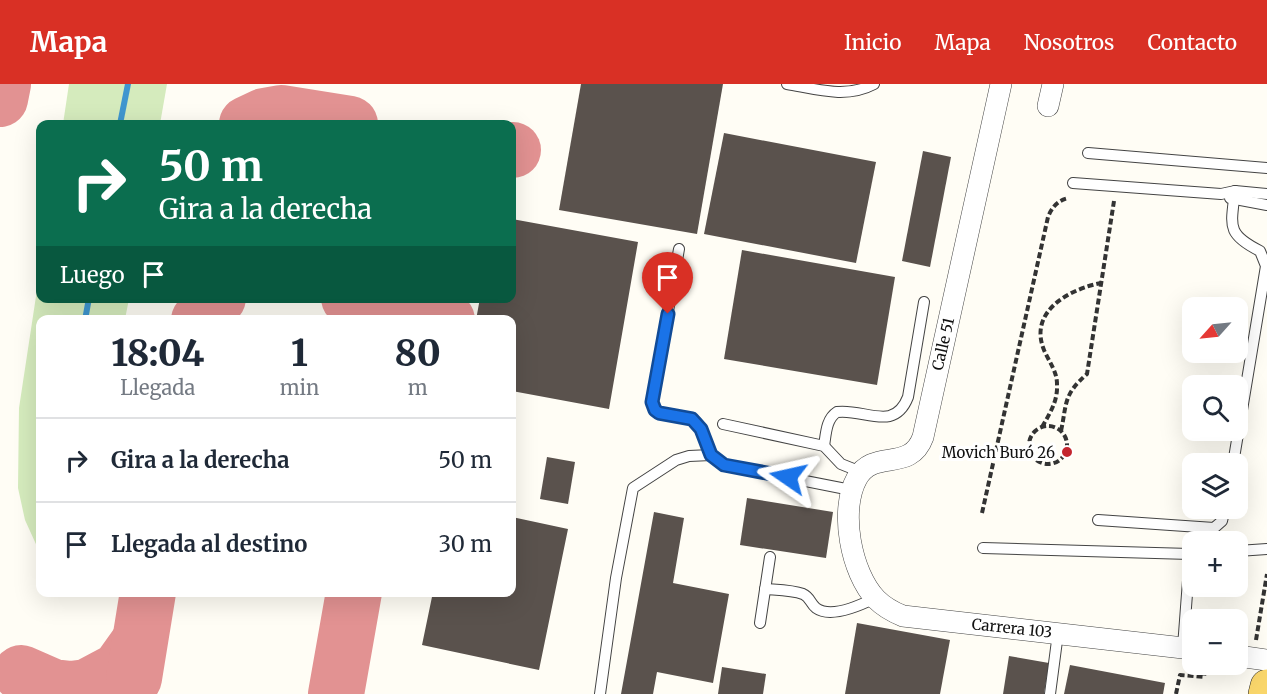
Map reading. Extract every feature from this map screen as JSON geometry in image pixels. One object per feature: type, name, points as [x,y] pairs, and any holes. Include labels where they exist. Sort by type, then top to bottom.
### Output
[{"type":"main road","points":[[1256,665],[1265,694]]},
{"type":"street","points":[[1048,106],[1053,84]]},
{"type":"street","name":"Calle 51","points":[[856,481],[873,463],[910,455],[920,445],[996,87]]},
{"type":"street","name":"Carrera 103","points":[[856,481],[848,511],[856,564],[875,598],[892,612],[903,616],[1182,647]]},
{"type":"lane","points":[[787,84],[848,93],[874,84]]},
{"type":"lane","points":[[1088,153],[1267,168]]},
{"type":"lane","points":[[1073,183],[1221,194],[1267,205]]},
{"type":"lane","points":[[1234,196],[1267,194]]},
{"type":"lane","points":[[1234,196],[1231,221],[1234,233],[1243,243],[1260,251],[1266,266],[1235,453]]},
{"type":"lane","points":[[679,249],[653,406],[659,413],[687,418],[696,423],[701,429],[711,455],[724,465],[856,481]]},
{"type":"lane","points":[[824,446],[829,421],[837,412],[889,417],[898,413],[904,406],[908,397],[924,302]]},
{"type":"lane","points":[[723,424],[824,446],[856,481]]},
{"type":"lane","points":[[600,694],[616,578],[633,488],[676,460],[689,456],[711,455]]},
{"type":"lane","points":[[1098,520],[1214,528],[1222,519]]},
{"type":"lane","points":[[983,548],[1182,554]]},
{"type":"lane","points":[[1248,550],[1267,549]]},
{"type":"lane","points":[[760,623],[770,557]]},
{"type":"lane","points":[[765,589],[802,593],[817,609],[822,611],[851,610],[875,598]]},
{"type":"lane","points":[[1050,694],[1058,633]]},
{"type":"path","points":[[982,513],[1048,217],[1051,209],[1057,203],[1074,198]]},
{"type":"path","points":[[1104,200],[1126,202]]},
{"type":"path","points":[[1101,283],[1083,286],[1073,291],[1053,306],[1045,318],[1041,334],[1042,342],[1055,373],[1056,400],[1042,427],[1032,435],[1029,448],[1035,459],[1047,464],[1054,464],[1064,456],[1067,443],[1061,431],[1066,400],[1087,374],[1114,201]]},
{"type":"path","points":[[1042,427],[1061,431]]},
{"type":"path","points":[[1256,665],[1267,574]]},
{"type":"path","points":[[1176,694],[1180,675],[1204,677],[1204,675]]},
{"type":"green space","points":[[69,84],[167,84],[161,120],[64,120]]},
{"type":"green space","points":[[36,296],[36,303],[128,303],[126,315],[36,315],[36,544],[25,520],[18,488],[19,408]]},
{"type":"building","points":[[581,84],[723,84],[697,234],[559,210]]},
{"type":"building","points":[[724,133],[876,162],[856,263],[704,234]]},
{"type":"building","points":[[923,151],[951,157],[930,267],[902,261]]},
{"type":"building","points":[[516,220],[638,242],[609,409],[516,392],[516,315],[477,315],[479,303],[516,303]]},
{"type":"building","points":[[742,250],[895,277],[877,385],[724,359]]},
{"type":"building","points":[[547,457],[575,462],[568,504],[540,499]]},
{"type":"building","points":[[747,498],[833,512],[826,558],[740,545]]},
{"type":"building","points":[[654,512],[684,518],[673,583],[729,594],[713,683],[657,672],[653,694],[621,694]]},
{"type":"building","points":[[516,518],[568,529],[539,670],[422,645],[432,597],[516,597]]},
{"type":"building","points":[[857,623],[950,640],[940,694],[845,694]]},
{"type":"building","points":[[1009,656],[1049,663],[1044,694],[1003,694]]},
{"type":"building","points":[[1070,665],[1165,683],[1163,694],[1064,694]]},
{"type":"building","points":[[722,667],[766,674],[763,694],[718,694]]},
{"type":"waterway","points":[[121,120],[128,84]]},
{"type":"waterway","points":[[86,315],[88,303]]},
{"type":"taxiway","points":[[0,99],[3,84]]},
{"type":"taxiway","points":[[256,120],[281,113],[325,120]]},
{"type":"taxiway","points":[[203,315],[214,303]]},
{"type":"taxiway","points":[[371,303],[425,315]]},
{"type":"taxiway","points":[[134,678],[147,597]]},
{"type":"taxiway","points":[[336,694],[353,597]]},
{"type":"taxiway","points":[[21,673],[53,687],[71,689],[87,687],[119,670],[139,642]]},
{"type":"place","name":"Movich Buró 26","points":[[1067,452]]},
{"type":"route","points":[[668,314],[652,402],[655,410],[674,417],[692,419],[701,429],[711,455],[724,465],[788,477]]}]
